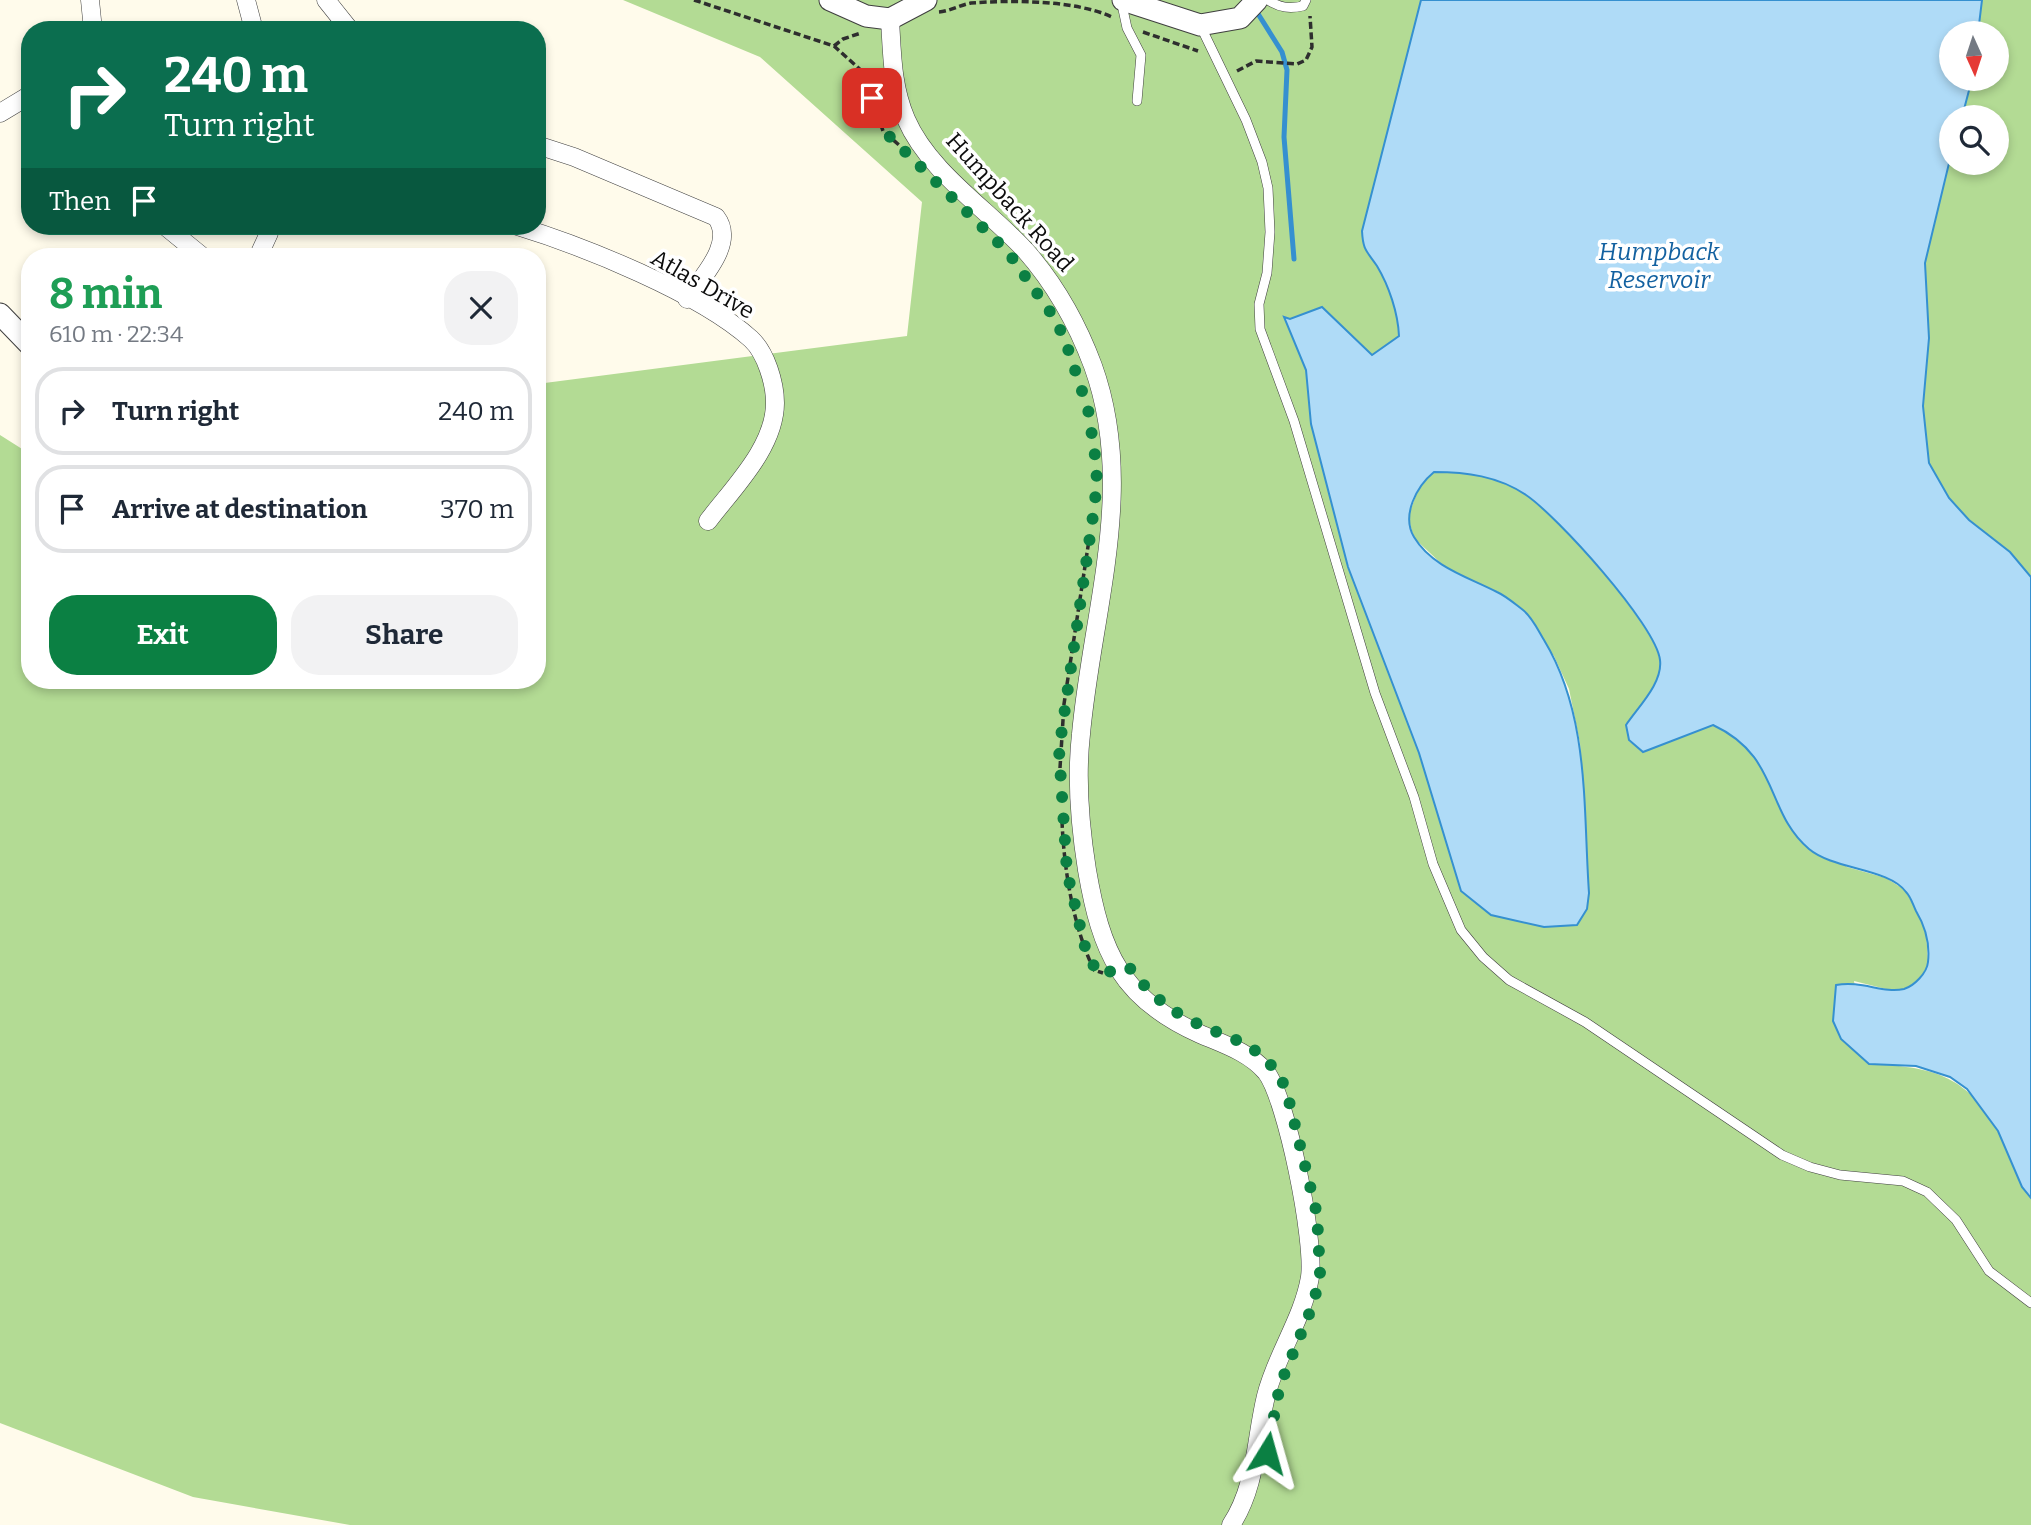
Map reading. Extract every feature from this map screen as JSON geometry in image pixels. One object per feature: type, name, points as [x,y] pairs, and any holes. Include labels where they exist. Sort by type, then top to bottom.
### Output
[{"type":"street","points":[[90,0],[92,21]]},
{"type":"street","points":[[246,0],[252,21]]},
{"type":"street","points":[[326,0],[343,21]]},
{"type":"street","points":[[830,0],[866,16],[890,19],[927,7]]},
{"type":"street","points":[[1122,0],[1200,25],[1240,18],[1257,0]]},
{"type":"street","name":"Humpback Road","points":[[890,19],[893,73],[899,102],[910,127],[953,180],[1024,250],[1052,284],[1073,319],[1103,398],[1112,467],[1112,519],[1108,565],[1080,737],[1080,774],[1088,870],[1098,919],[1117,968],[1135,993],[1171,1021],[1252,1059],[1268,1074],[1277,1095],[1307,1214],[1310,1276],[1303,1306],[1271,1376],[1261,1419],[1254,1472],[1246,1501],[1231,1525]]},
{"type":"street","points":[[0,113],[21,100]]},
{"type":"street","points":[[546,148],[574,157],[716,217],[722,225],[722,242],[687,299]]},
{"type":"street","points":[[176,235],[191,248]]},
{"type":"street","name":"Atlas Drive","points":[[543,235],[587,250],[687,299],[752,340],[771,378],[775,403],[762,448],[708,522]]},
{"type":"street","points":[[0,314],[21,336]]},
{"type":"lane","points":[[1122,0],[1127,28],[1141,55],[1137,101]]},
{"type":"lane","points":[[1268,0],[1277,6],[1305,3]]},
{"type":"lane","points":[[1200,25],[1226,77],[1262,162],[1268,188],[1270,232],[1267,272],[1259,304],[1260,330],[1294,421],[1327,540],[1375,692],[1414,797],[1433,864],[1461,930],[1483,957],[1510,980],[1608,1037],[1782,1155],[1810,1167],[1840,1175],[1903,1181],[1927,1192],[1956,1220],[1989,1271],[2031,1303]]},
{"type":"path","points":[[694,0],[834,47],[863,72],[884,131],[902,149]]},
{"type":"path","points":[[927,7],[982,1],[1055,0],[1089,5],[1127,28],[1192,48],[1200,56]]},
{"type":"path","points":[[1226,77],[1256,61],[1297,64],[1306,60],[1312,47],[1310,13],[1305,3]]},
{"type":"path","points":[[1060,778],[1065,704],[1091,529]]},
{"type":"path","points":[[1061,814],[1067,872],[1087,955],[1099,974],[1117,968]]},
{"type":"green space","points":[[623,0],[1421,0],[1362,231],[1365,247],[1389,291],[1400,336],[1372,356],[1322,307],[1290,319],[1285,317],[1306,370],[1311,424],[1348,567],[1419,753],[1461,890],[1475,900],[1589,893],[1580,743],[1569,689],[1554,656],[1498,592],[1463,579],[1445,567],[1414,538],[1408,517],[1421,482],[1434,472],[1481,476],[1504,483],[1526,495],[1580,547],[1641,622],[1654,644],[1660,660],[1660,669],[1654,686],[1626,725],[1629,741],[1643,752],[1713,725],[1732,734],[1760,761],[1787,819],[1847,867],[1886,878],[1905,890],[1926,928],[1928,964],[1921,977],[1906,989],[1890,990],[1854,981],[1869,1064],[1928,1071],[1959,1085],[1973,1096],[1998,1131],[2017,1175],[2031,1198],[2031,1525],[350,1525],[193,1497],[0,1423],[0,435],[21,448],[21,689],[546,689],[546,383],[907,336],[922,202],[760,57]]},
{"type":"green space","points":[[1982,0],[2031,0],[2031,577],[2010,552],[1969,520],[1949,498],[1929,463],[1923,406],[1929,338],[1925,263],[1946,175],[2009,175],[2009,105],[1965,105],[1969,91],[2009,91],[2009,21],[1979,21]]},
{"type":"water","name":"Humpback Reservoir","points":[[1421,0],[1982,0],[1979,21],[1939,21],[1939,91],[1969,91],[1965,105],[1939,105],[1939,175],[1946,175],[1925,263],[1929,338],[1923,406],[1929,463],[1949,498],[1969,520],[2010,552],[2031,577],[2031,1198],[2022,1187],[1998,1131],[1967,1089],[1950,1077],[1916,1066],[1869,1064],[1841,1039],[1833,1021],[1836,985],[1855,984],[1896,990],[1908,987],[1923,975],[1928,962],[1926,935],[1908,894],[1887,878],[1832,861],[1809,849],[1785,818],[1761,768],[1750,752],[1735,738],[1713,725],[1643,752],[1629,740],[1626,725],[1654,686],[1660,669],[1660,660],[1654,644],[1642,622],[1581,547],[1526,495],[1504,483],[1482,476],[1434,472],[1422,485],[1410,510],[1410,528],[1414,537],[1430,556],[1441,564],[1504,596],[1526,613],[1535,624],[1559,669],[1570,700],[1582,763],[1589,893],[1587,909],[1577,925],[1544,927],[1491,915],[1461,891],[1419,753],[1348,567],[1311,424],[1306,370],[1284,317],[1290,319],[1322,307],[1372,355],[1399,336],[1389,291],[1365,247],[1362,231]]},
{"type":"waterway","points":[[1255,9],[1282,52],[1287,70],[1284,137],[1294,259]]},
{"type":"route","points":[[872,98],[884,131],[1008,252],[1034,285],[1064,337],[1088,409],[1097,469],[1095,502],[1059,750],[1062,836],[1067,872],[1085,951],[1094,970],[1099,974],[1129,967],[1149,991],[1175,1011],[1188,1019],[1239,1039],[1261,1053],[1272,1064],[1286,1089],[1317,1214],[1321,1246],[1320,1273],[1314,1302],[1280,1385],[1273,1409],[1267,1453]]}]
